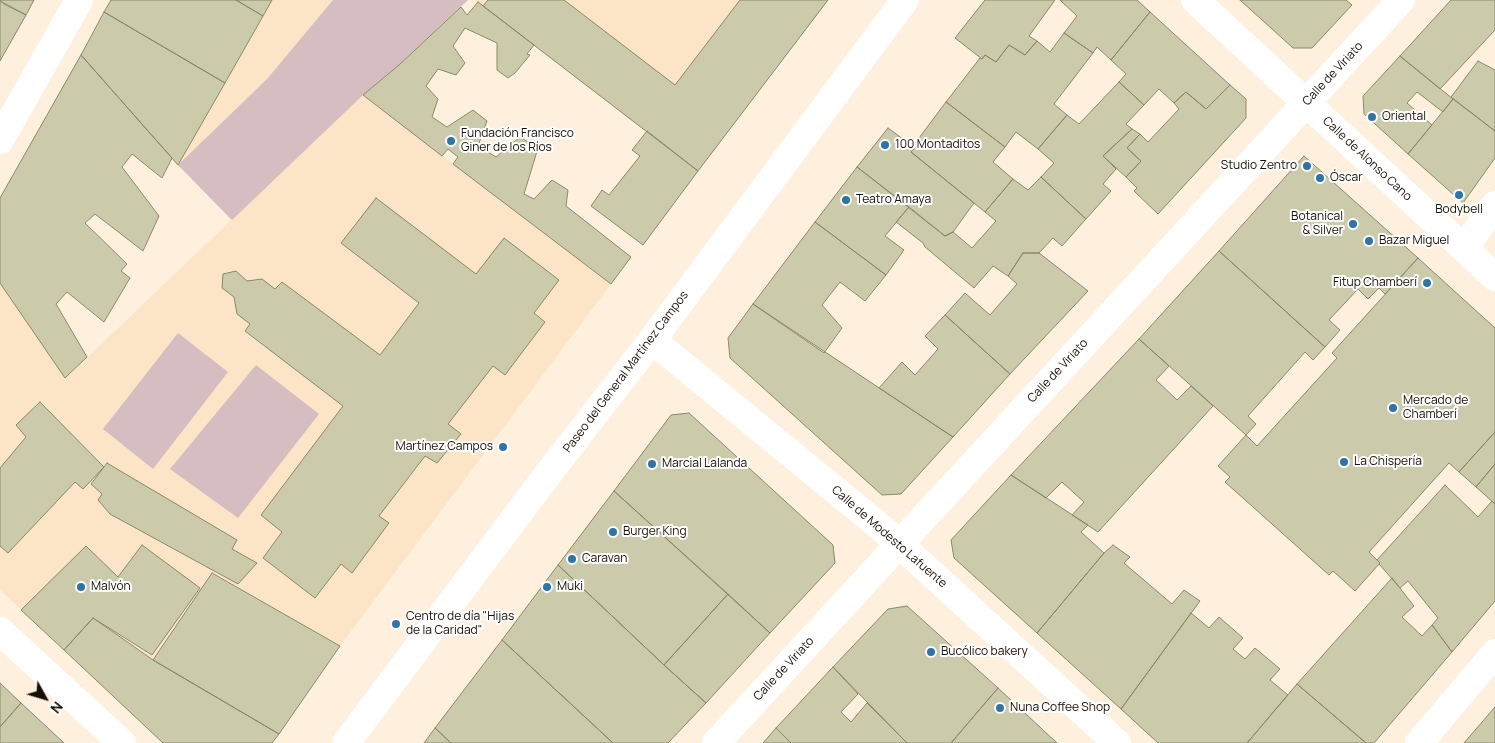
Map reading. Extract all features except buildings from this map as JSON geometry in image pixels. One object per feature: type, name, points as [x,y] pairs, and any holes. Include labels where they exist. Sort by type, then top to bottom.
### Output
[{"type":"street","points":[[0,140],[79,0]]},
{"type":"street","name":"Paseo del General Martínez Campos","points":[[346,743],[545,478],[652,340],[905,0]]},
{"type":"street","name":"Calle de Alonso Cano","points":[[1195,0],[1495,277]]},
{"type":"street","name":"Calle de Viriato","points":[[716,743],[1401,0]]},
{"type":"street","points":[[1464,248],[1495,205]]},
{"type":"street","name":"Calle de Modesto Lafuente","points":[[652,340],[900,544],[1117,743]]},
{"type":"street","points":[[0,631],[122,743]]},
{"type":"street","points":[[1418,743],[1495,653]]},
{"type":"shaded area","points":[[272,0],[468,0],[363,95],[611,284],[340,646],[213,573],[153,660],[93,618],[64,650],[0,590],[0,283],[66,378],[231,220],[178,165]]},
{"type":"shaded area","points":[[333,0],[468,0],[399,65],[363,95],[232,220],[178,165],[267,79]]},
{"type":"shaded area","points":[[475,0],[828,0],[698,171]]},
{"type":"shaded area","points":[[178,333],[228,372],[153,469],[103,429]]},
{"type":"shaded area","points":[[256,365],[319,414],[238,518],[170,469]]},
{"type":"place","name":"Oriental","points":[[1372,117]]},
{"type":"place","name":"Fundación Francisco Giner de los Ríos","points":[[451,141]]},
{"type":"place","name":"100 Montaditos","points":[[885,145]]},
{"type":"place","name":"Studio Zentro","points":[[1307,166]]},
{"type":"place","name":"Óscar","points":[[1320,178]]},
{"type":"place","name":"Bodybell","points":[[1459,195]]},
{"type":"place","name":"Teatro Amaya","points":[[846,200]]},
{"type":"place","name":"Botanical & Silver","points":[[1353,224]]},
{"type":"place","name":"Bazar Miguel","points":[[1369,241]]},
{"type":"place","name":"Fitup Chamberí","points":[[1427,283]]},
{"type":"place","name":"Mercado de Chamberí","points":[[1393,408]]},
{"type":"place","name":"Martínez Campos","points":[[503,447]]},
{"type":"place","name":"La Chispería","points":[[1344,462]]},
{"type":"place","name":"Marcial Lalanda","points":[[652,464]]},
{"type":"place","name":"Burger King","points":[[613,532]]},
{"type":"place","name":"Caravan","points":[[572,559]]},
{"type":"place","name":"Malvón","points":[[81,587]]},
{"type":"place","name":"Muki","points":[[547,587]]},
{"type":"place","name":"Centro de día \"Hijas de la Caridad\"","points":[[396,624]]},
{"type":"place","name":"Bucólico bakery","points":[[931,652]]},
{"type":"place","name":"Nuna Coffee Shop","points":[[1000,708]]}]
